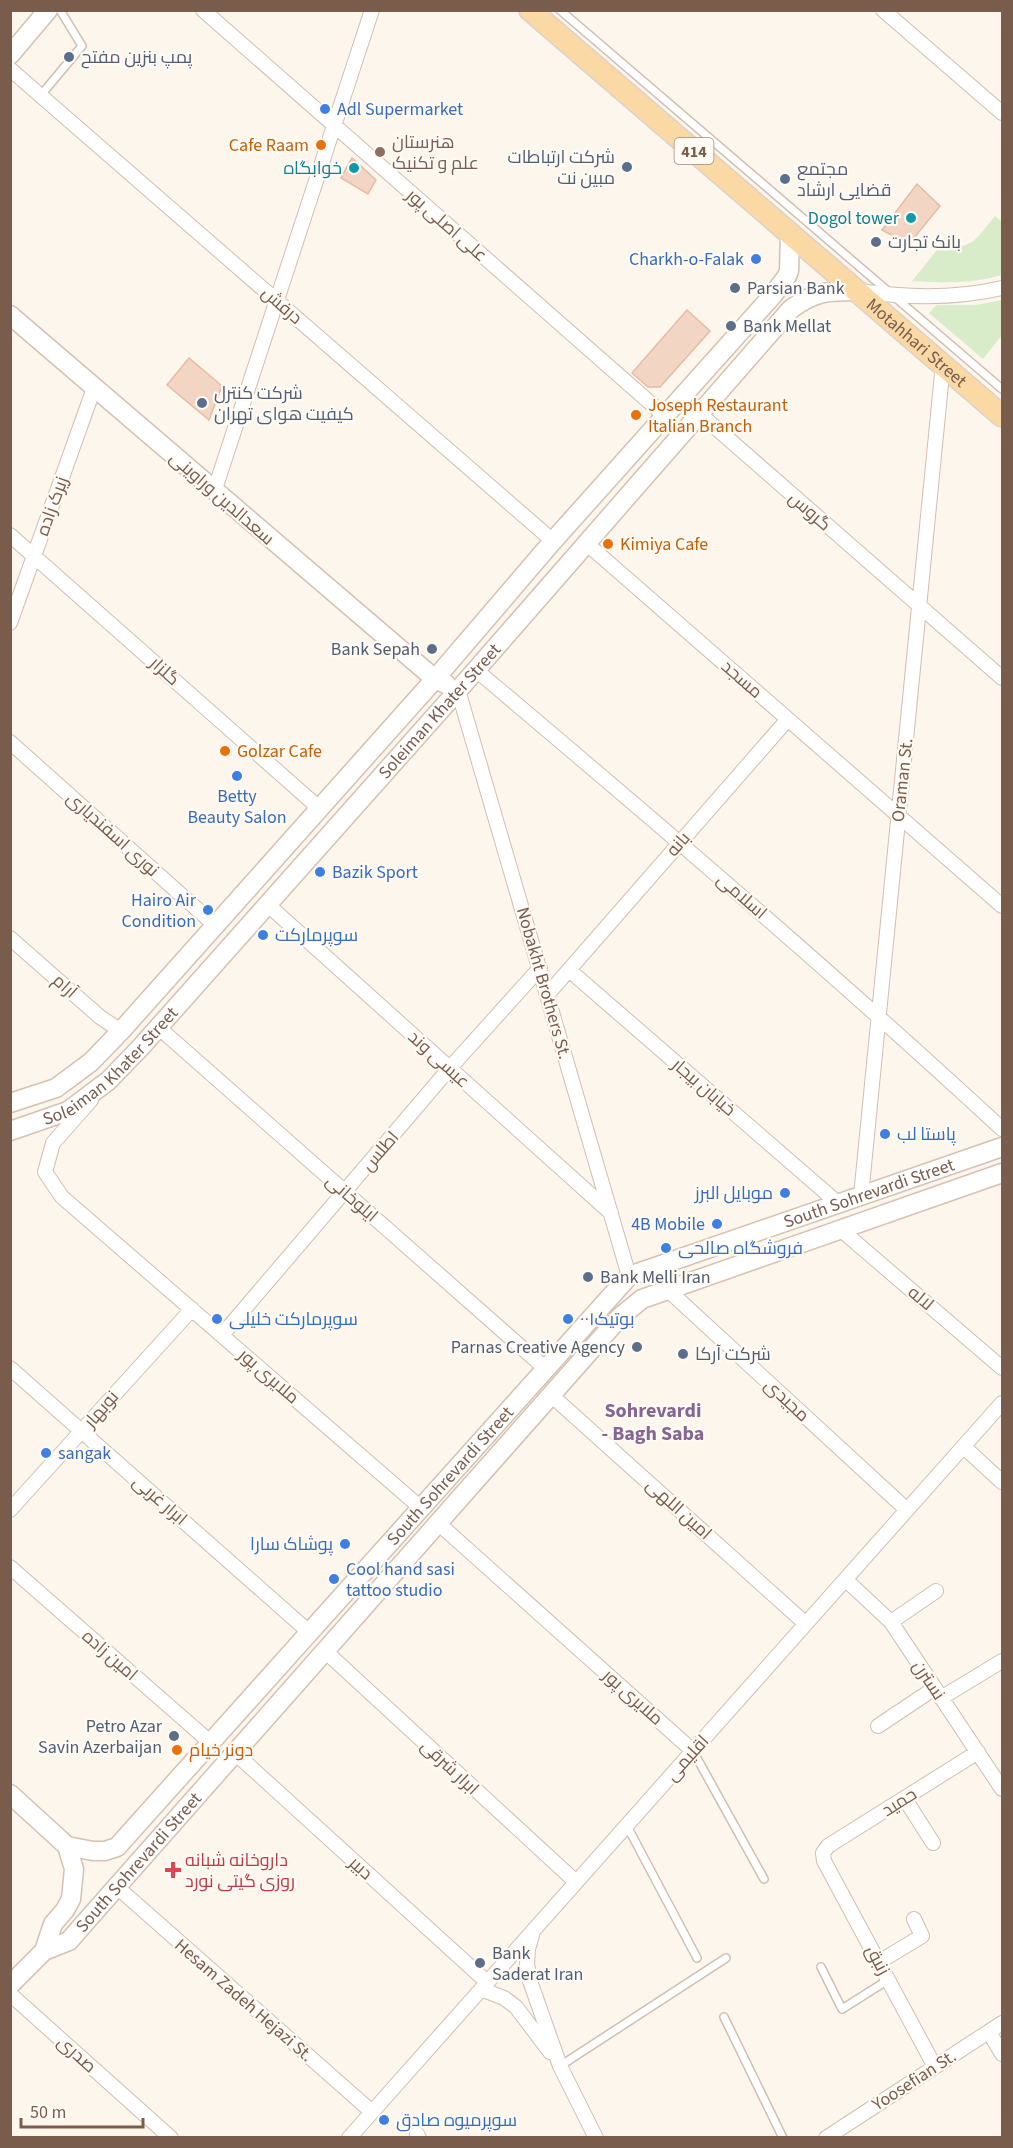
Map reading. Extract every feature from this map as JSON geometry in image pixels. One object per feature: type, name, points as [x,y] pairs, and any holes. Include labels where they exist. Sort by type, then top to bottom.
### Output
[{"type":"main road","points":[[10,55],[48,10]]},
{"type":"main road","name":"Motahhari Street","points":[[530,10],[1002,416]]},
{"type":"main road","name":"Soleiman Khater Street","points":[[10,1103],[56,1088],[91,1062],[216,926],[435,679],[664,415],[773,295],[787,276],[790,261],[790,233]]},
{"type":"main road","name":"Soleiman Khater Street","points":[[10,1131],[68,1111],[108,1081],[476,670],[784,316],[798,304],[820,292],[858,291]]},
{"type":"main road","name":"سعدالدین وراوینی","points":[[10,315],[435,679],[458,690]]},
{"type":"main road","name":"South Sohrevardi Street","points":[[44,1951],[53,1924],[68,1905],[74,1886],[74,1869],[67,1846],[93,1851],[105,1851],[117,1847],[629,1276],[1002,1147]]},
{"type":"main road","name":"South Sohrevardi Street","points":[[10,1985],[44,1951],[69,1941],[620,1317],[642,1299],[1002,1173]]},
{"type":"main road","points":[[421,1508],[438,1523]]},
{"type":"main road","points":[[10,1794],[67,1846]]},
{"type":"street","name":"علی اصلی پور","points":[[203,10],[664,415]]},
{"type":"street","points":[[214,492],[372,10]]},
{"type":"street","points":[[883,10],[1002,113]]},
{"type":"street","name":"درفش","points":[[10,69],[553,542]]},
{"type":"street","points":[[858,291],[894,296],[956,296],[1002,288]]},
{"type":"street","name":"Oraman St.","points":[[861,1196],[943,364]]},
{"type":"street","name":"زیرک زاده","points":[[10,623],[94,388]]},
{"type":"street","name":"گروس","points":[[700,414],[1002,678]]},
{"type":"street","name":"گلزار","points":[[10,535],[319,808]]},
{"type":"street","name":"مسجد","points":[[586,543],[1002,906]]},
{"type":"street","name":"اسلامی","points":[[476,670],[680,842],[879,1015],[1002,1129]]},
{"type":"street","name":"Nobakht Brothers St.","points":[[458,690],[629,1276]]},
{"type":"street","name":"بانه","points":[[547,995],[788,719]]},
{"type":"street","name":"نوری اسفندیاری","points":[[10,742],[216,926]]},
{"type":"street","name":"عیسی وند","points":[[267,904],[611,1213]]},
{"type":"street","name":"آرام","points":[[10,938],[100,1017],[121,1030]]},
{"type":"street","name":"اطلس","points":[[222,1335],[450,1069],[540,968]]},
{"type":"street","name":"خیابان بیجار","points":[[569,970],[839,1203]]},
{"type":"street","name":"ایلوخانی","points":[[158,1027],[546,1369]]},
{"type":"street","name":"ملایری پور","points":[[108,1081],[53,1143],[45,1172],[62,1197],[421,1508]]},
{"type":"street","name":"لاله","points":[[840,1229],[1002,1368]]},
{"type":"street","name":"مجیدی","points":[[668,1290],[907,1510]]},
{"type":"street","name":"نوبهار","points":[[10,1510],[192,1309]]},
{"type":"street","name":"ابرار غربی","points":[[10,1368],[309,1632]]},
{"type":"street","name":"امین اللهی","points":[[551,1395],[806,1624]]},
{"type":"street","name":"اقلیمی","points":[[372,2112],[1002,1403]]},
{"type":"street","points":[[964,1447],[1002,1482]]},
{"type":"street","name":"ملایری پور","points":[[438,1523],[693,1751]]},
{"type":"street","name":"امین زاده","points":[[10,1567],[210,1743]]},
{"type":"street","name":"نسترن","points":[[846,1580],[891,1622],[1002,1789]]},
{"type":"street","points":[[891,1622],[936,1591]]},
{"type":"street","name":"ابرار شرقی","points":[[325,1652],[576,1882]]},
{"type":"street","points":[[879,1725],[1002,1662]]},
{"type":"street","name":"حمید","points":[[823,1853],[828,1846],[978,1752]]},
{"type":"street","name":"دبیر","points":[[235,1753],[484,1986],[516,2007],[560,2066]]},
{"type":"street","points":[[905,1799],[933,1843]]},
{"type":"street","name":"زنبق","points":[[823,1853],[824,1861],[935,2067]]},
{"type":"street","name":"Hesam Zadeh Hejazi St.","points":[[117,1887],[372,2112]]},
{"type":"street","points":[[879,1962],[922,1936],[914,1919]]},
{"type":"street","points":[[534,1930],[528,1948],[527,1964],[530,1981],[560,2066],[596,2138]]},
{"type":"street","name":"صدری","points":[[10,1994],[171,2138]]},
{"type":"street","name":"Yoosefian St.","points":[[834,2135],[1002,2023]]},
{"type":"street","points":[[989,2032],[1002,2054]]},
{"type":"street","points":[[349,2138],[372,2112]]},
{"type":"lane","points":[[41,96],[82,46],[60,10]]},
{"type":"lane","points":[[560,10],[1002,389]]},
{"type":"lane","points":[[693,1751],[764,1879]]},
{"type":"lane","points":[[627,1826],[697,1958]]},
{"type":"lane","points":[[560,2066],[726,1958]]},
{"type":"lane","points":[[820,1967],[842,2008],[888,1980]]},
{"type":"lane","points":[[724,2017],[783,2138]]},
{"type":"green space","points":[[995,216],[1002,222],[1002,275],[957,282],[912,281],[937,250],[959,247],[972,242]]},
{"type":"green space","points":[[1002,300],[1002,335],[983,359],[929,313],[937,305],[976,305]]},
{"type":"building","name":"خوابگاه","points":[[352,158],[376,180],[368,194],[341,178]]},
{"type":"building","name":"Dogol tower","points":[[917,184],[940,206],[909,244],[882,230]]},
{"type":"building","points":[[687,310],[710,331],[660,387],[648,387],[632,373]]},
{"type":"building","name":"شرکت کنترل کیفیت هوای تهران","points":[[189,358],[222,386],[209,420],[167,385]]},
{"type":"place","name":"پمپ بنزین مفتح","points":[[69,57]]},
{"type":"place","name":"Adl Supermarket","points":[[325,109]]},
{"type":"place","name":"Cafe Raam","points":[[321,145]]},
{"type":"place","name":"هنرستان علم و تکنیک","points":[[380,152]]},
{"type":"place","name":"شرکت ارتباطات مبین نت","points":[[627,167]]},
{"type":"place","name":"خوابگاه","points":[[354,168]]},
{"type":"place","name":"مجتمع قضایی ارشاد","points":[[785,179]]},
{"type":"place","name":"Dogol tower","points":[[911,218]]},
{"type":"place","name":"بانک تجارت","points":[[876,242]]},
{"type":"place","name":"Charkh-o-Falak","points":[[756,259]]},
{"type":"place","name":"Parsian Bank","points":[[735,288]]},
{"type":"place","name":"Bank Mellat","points":[[731,326]]},
{"type":"place","name":"شرکت کنترل کیفیت هوای تهران","points":[[202,403]]},
{"type":"place","name":"Joseph Restaurant Italian Branch","points":[[636,415]]},
{"type":"place","name":"Kimiya Cafe","points":[[608,544]]},
{"type":"place","name":"Bank Sepah","points":[[432,649]]},
{"type":"place","name":"Golzar Cafe","points":[[225,751]]},
{"type":"place","name":"Betty Beauty Salon","points":[[237,776]]},
{"type":"place","name":"Bazik Sport","points":[[320,872]]},
{"type":"place","name":"Hairo Air Condition","points":[[208,910]]},
{"type":"place","name":"سوپرمارکت","points":[[263,935]]},
{"type":"place","name":"پاستا لب","points":[[885,1134]]},
{"type":"place","name":"موبایل البرز","points":[[785,1193]]},
{"type":"place","name":"4B Mobile","points":[[717,1224]]},
{"type":"place","name":"فروشگاه صالحی","points":[[666,1248]]},
{"type":"place","name":"Bank Melli Iran","points":[[588,1277]]},
{"type":"place","name":"سوپرمارکت خلیلی","points":[[217,1319]]},
{"type":"place","name":"بوتیک۰۰۱","points":[[568,1319]]},
{"type":"place","name":"Parnas Creative Agency","points":[[637,1347]]},
{"type":"place","name":"شرکت آرکا","points":[[683,1354]]},
{"type":"place","name":"sangak","points":[[46,1453]]},
{"type":"place","name":"پوشاک سارا","points":[[345,1544]]},
{"type":"place","name":"Cool hand sasi tattoo studio","points":[[334,1579]]},
{"type":"place","name":"Petro Azar Savin Azerbaijan","points":[[174,1736]]},
{"type":"place","name":"دونر خیام","points":[[177,1750]]},
{"type":"place","name":"داروخانه شبانه روزی گیتی نورد","points":[[173,1870]]},
{"type":"place","name":"Bank Saderat Iran","points":[[480,1963]]},
{"type":"place","name":"سوپرمیوه صادق","points":[[384,2120]]},
{"type":"district","name":"Sohrevardi - Bagh Saba","points":[[653,1422]]}]
